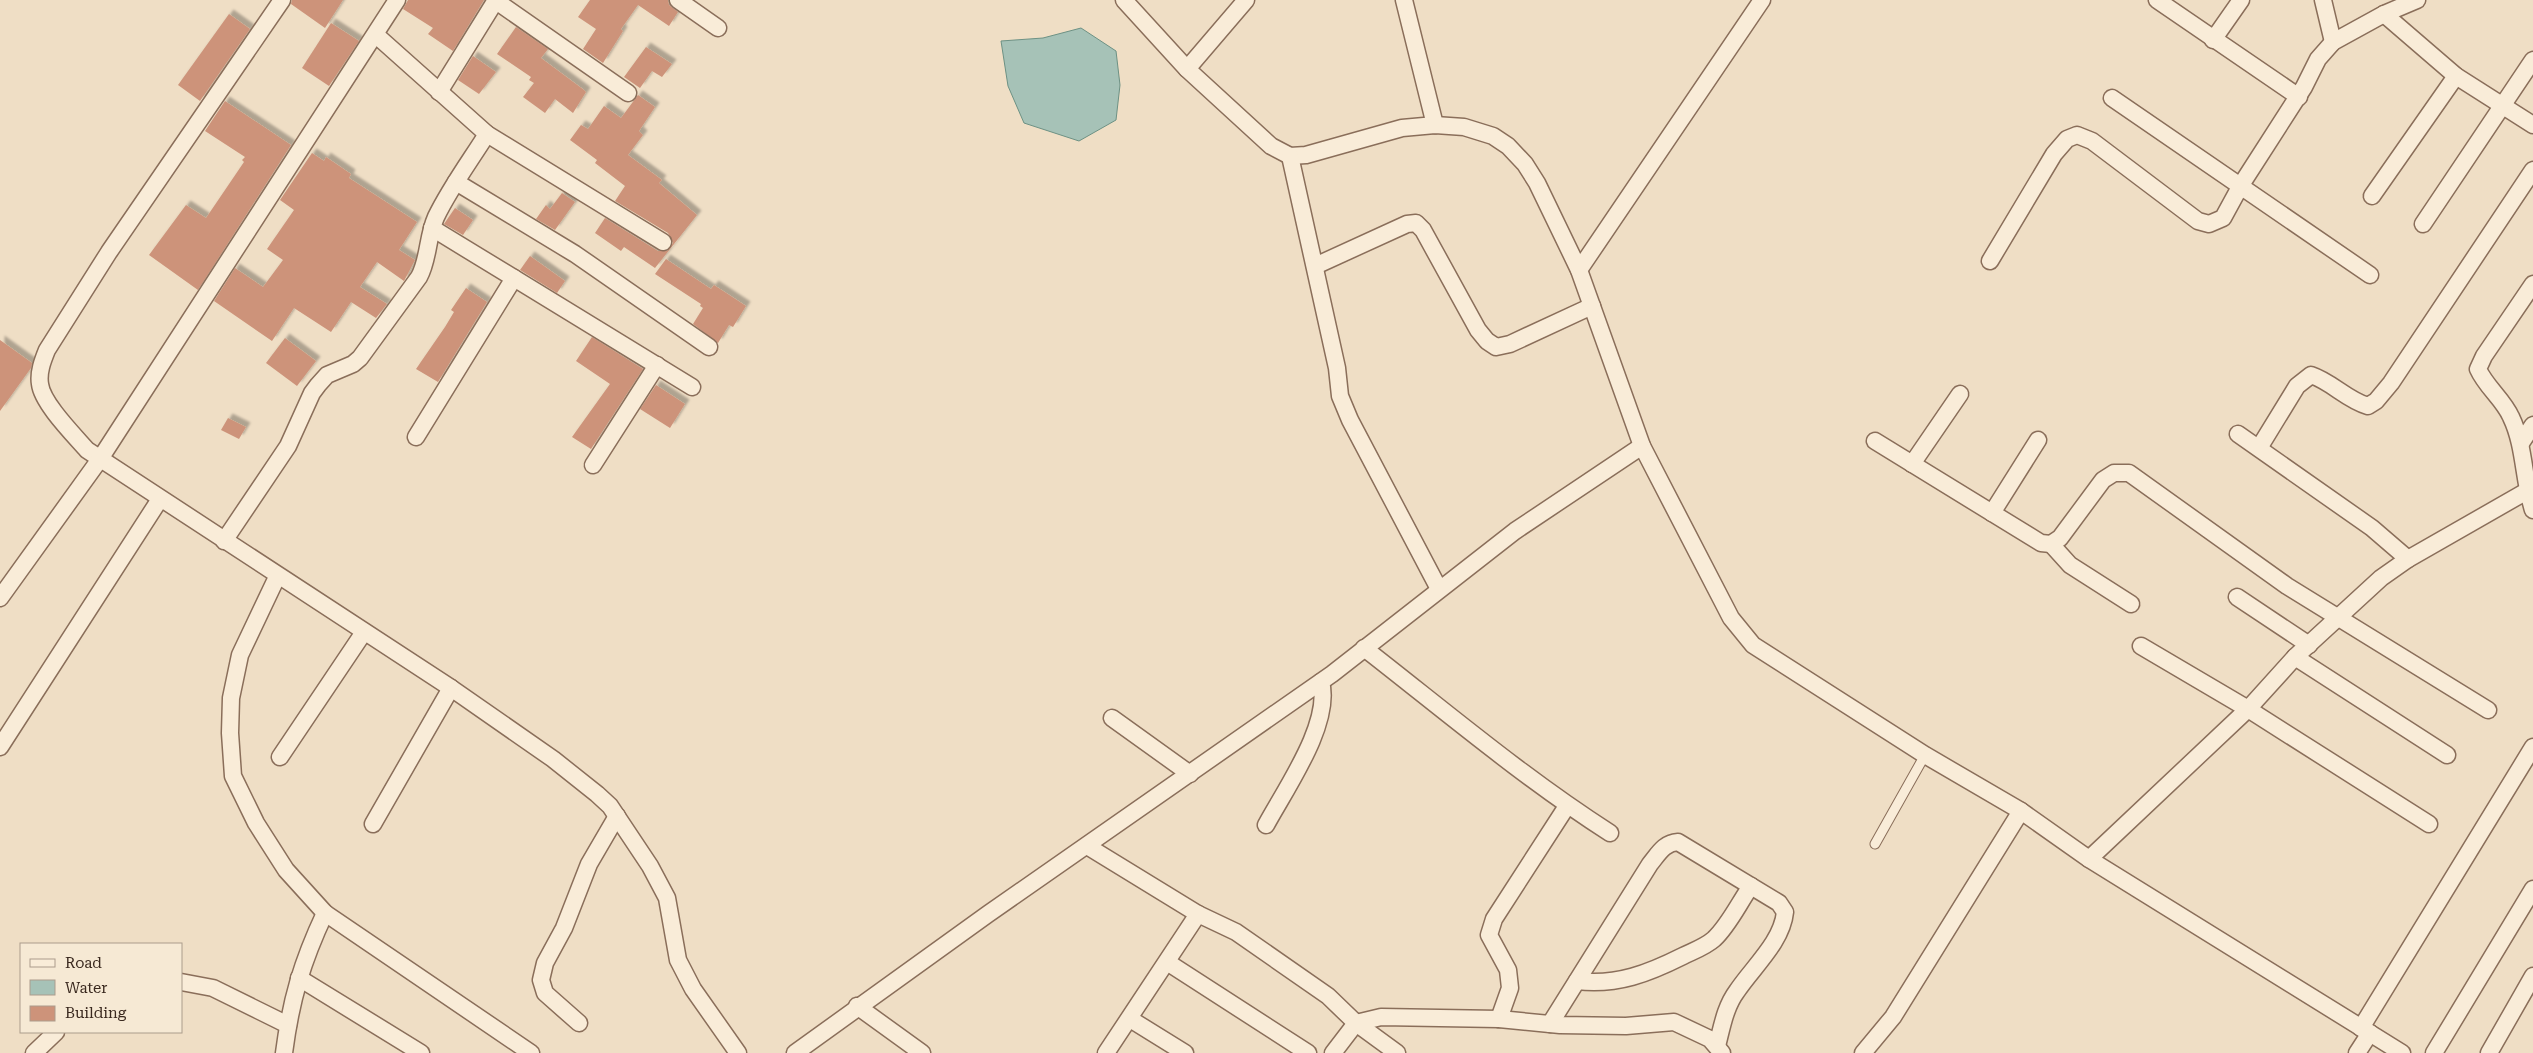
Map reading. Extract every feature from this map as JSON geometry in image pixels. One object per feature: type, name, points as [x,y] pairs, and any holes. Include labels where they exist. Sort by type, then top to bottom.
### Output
[{"type":"street","points":[[282,0],[109,252],[47,350],[41,365],[40,384],[48,401],[87,450],[451,688],[553,759],[598,794],[617,816],[650,866],[667,898],[678,960],[693,989],[738,1053]]},
{"type":"street","points":[[0,598],[100,459],[397,0]]},
{"type":"street","points":[[439,92],[496,0],[628,93]]},
{"type":"street","points":[[678,0],[718,28]]},
{"type":"street","points":[[1187,69],[1246,0]]},
{"type":"street","points":[[1404,0],[1435,125]]},
{"type":"street","points":[[1579,270],[1762,0]]},
{"type":"street","points":[[2157,0],[2299,97]]},
{"type":"street","points":[[2213,40],[2241,0]]},
{"type":"street","points":[[2323,0],[2333,42]]},
{"type":"street","points":[[1990,261],[2054,154],[2067,139],[2077,135],[2092,141],[2198,221],[2209,224],[2223,218],[2241,185],[2299,97],[2318,59],[2333,42],[2384,14],[2417,0]]},
{"type":"street","points":[[1129,2],[1187,69],[1271,146],[1290,156],[1306,155],[1402,128],[1435,125],[1464,127],[1493,136],[1508,146],[1525,164],[1537,183],[1579,270],[1642,446],[1731,618],[1753,645],[1925,755],[2021,812],[2089,859],[2402,1053]]},
{"type":"street","points":[[2384,14],[2456,76],[2533,125]]},
{"type":"street","points":[[376,35],[487,134],[663,242]]},
{"type":"street","points":[[2423,224],[2533,60]]},
{"type":"street","points":[[2372,196],[2456,76]]},
{"type":"street","points":[[2112,98],[2370,275]]},
{"type":"street","points":[[224,541],[288,446],[308,401],[318,385],[326,376],[353,364],[360,358],[419,277],[425,266],[432,228],[456,182],[487,134]]},
{"type":"street","points":[[1290,156],[1337,368],[1340,396],[1350,420],[1439,589]]},
{"type":"street","points":[[2258,448],[2297,386],[2311,375],[2320,378],[2359,403],[2368,406],[2376,401],[2391,383],[2533,170]]},
{"type":"street","points":[[456,182],[575,254],[709,346]]},
{"type":"street","points":[[1315,266],[1407,224],[1416,223],[1423,230],[1478,330],[1487,341],[1496,347],[1510,344],[1592,306]]},
{"type":"street","points":[[432,228],[692,387]]},
{"type":"street","points":[[416,437],[514,278]]},
{"type":"street","points":[[2533,284],[2484,356],[2478,369],[2482,379],[2510,416],[2521,443],[2527,460],[2526,491],[2533,510]]},
{"type":"street","points":[[593,465],[657,365]]},
{"type":"street","points":[[1912,464],[1960,394]]},
{"type":"street","points":[[2521,443],[2533,425]]},
{"type":"street","points":[[2238,434],[2372,528],[2408,559]]},
{"type":"street","points":[[1992,513],[2038,440]]},
{"type":"street","points":[[1874,441],[2041,543],[2050,544],[2060,538],[2103,480],[2114,473],[2130,473],[2287,586],[2488,710]]},
{"type":"street","points":[[795,1053],[857,1006],[1322,682],[1515,531],[1642,446]]},
{"type":"street","points":[[2089,859],[2248,709],[2295,657],[2381,578],[2408,559],[2526,491]]},
{"type":"street","points":[[0,747],[160,499]]},
{"type":"street","points":[[2050,544],[2070,565],[2131,604]]},
{"type":"street","points":[[277,576],[240,656],[231,698],[230,733],[233,776],[256,823],[286,870],[325,913],[531,1053]]},
{"type":"street","points":[[2236,596],[2309,645]]},
{"type":"street","points":[[280,757],[364,632]]},
{"type":"street","points":[[2141,646],[2248,709],[2429,824]]},
{"type":"street","points":[[1364,648],[1567,806],[1610,833]]},
{"type":"street","points":[[2295,657],[2447,755]]},
{"type":"street","points":[[1266,825],[1314,735],[1322,714],[1325,694],[1322,682]]},
{"type":"street","points":[[373,824],[451,688]]},
{"type":"street","points":[[1112,718],[1190,774]]},
{"type":"street","points":[[2357,1053],[2365,1030],[2533,747]]},
{"type":"street","points":[[1499,1019],[1510,988],[1508,970],[1489,935],[1494,919],[1567,806]]},
{"type":"street","points":[[1863,1053],[1893,1018],[2021,812]]},
{"type":"street","points":[[579,1023],[545,993],[542,980],[545,963],[564,928],[589,864],[617,816]]},
{"type":"street","points":[[1550,1024],[1650,864],[1663,847],[1670,843],[1678,842],[1779,903],[1785,912],[1784,923],[1735,992],[1724,1015],[1720,1049]]},
{"type":"street","points":[[1087,846],[1198,914],[1236,932],[1328,996],[1356,1023],[1397,1053]]},
{"type":"street","points":[[1578,980],[1594,983],[1634,977],[1659,969],[1702,946],[1723,929],[1750,886]]},
{"type":"street","points":[[2434,1053],[2533,889]]},
{"type":"street","points":[[284,1053],[288,1025],[305,956],[325,913]]},
{"type":"street","points":[[1106,1053],[1198,914]]},
{"type":"street","points":[[1168,962],[1308,1053]]},
{"type":"street","points":[[2489,1053],[2533,976]]},
{"type":"street","points":[[299,978],[421,1053]]},
{"type":"street","points":[[182,982],[213,988],[288,1025]]},
{"type":"street","points":[[857,1006],[922,1053]]},
{"type":"street","points":[[1333,1053],[1356,1023],[1381,1017],[1499,1019],[1550,1024],[1626,1026],[1674,1022],[1696,1031],[1720,1049]]},
{"type":"street","points":[[1130,1019],[1185,1053]]},
{"type":"street","points":[[34,1053],[55,1033]]},
{"type":"lane","points":[[1875,844],[1925,755]]},
{"type":"water","points":[[1081,28],[1116,51],[1120,85],[1116,120],[1079,141],[1024,123],[1008,86],[1001,41],[1043,38]]},
{"type":"building","points":[[292,0],[343,0],[325,28],[291,4]]},
{"type":"building","points":[[408,0],[484,0],[453,51],[428,34],[433,28],[403,9]]},
{"type":"building","points":[[590,0],[668,0],[669,5],[678,12],[669,26],[638,5],[621,29],[623,31],[603,63],[583,49],[596,29],[578,17]]},
{"type":"building","points":[[229,14],[250,29],[200,101],[178,85]]},
{"type":"building","points":[[331,23],[359,41],[329,86],[302,68]]},
{"type":"building","points":[[516,27],[548,49],[541,58],[586,92],[573,113],[555,99],[545,113],[523,97],[534,83],[529,80],[531,77],[497,54]]},
{"type":"building","points":[[646,47],[672,64],[662,77],[652,71],[640,88],[624,77]]},
{"type":"building","points":[[473,56],[496,72],[479,94],[458,80]]},
{"type":"building","points":[[638,95],[655,107],[639,131],[643,135],[628,155],[662,180],[659,183],[697,215],[655,268],[624,247],[621,251],[595,233],[605,218],[658,251],[667,251],[673,243],[668,233],[615,201],[625,186],[595,163],[597,160],[570,140],[581,125],[588,129],[604,106],[621,118]]},
{"type":"building","points":[[225,101],[291,145],[198,290],[149,255],[186,205],[206,218],[244,162],[242,160],[245,157],[205,131]]},
{"type":"building","points":[[312,153],[324,161],[326,157],[351,174],[349,178],[417,222],[399,250],[415,260],[404,281],[377,262],[360,287],[387,304],[376,318],[351,302],[331,332],[294,308],[272,341],[214,301],[235,268],[263,287],[283,260],[267,249],[294,210],[280,200]]},
{"type":"building","points":[[562,193],[575,202],[555,230],[536,219],[546,205],[550,209]]},
{"type":"building","points":[[455,208],[473,220],[463,235],[444,224]]},
{"type":"building","points":[[530,256],[565,281],[557,293],[520,270]]},
{"type":"building","points":[[666,259],[711,289],[714,285],[746,306],[733,327],[729,325],[718,343],[693,324],[703,308],[700,306],[701,304],[655,274]]},
{"type":"building","points":[[466,288],[487,302],[438,382],[416,369],[445,327],[454,312],[451,310]]},
{"type":"building","points":[[592,337],[643,369],[591,449],[572,437],[610,384],[576,361]]},
{"type":"building","points":[[285,338],[316,361],[297,386],[266,363]]},
{"type":"building","points":[[0,340],[32,363],[31,368],[0,411]]},
{"type":"building","points":[[656,385],[685,404],[670,428],[640,409]]},
{"type":"building","points":[[228,418],[246,427],[239,439],[221,430]]}]
